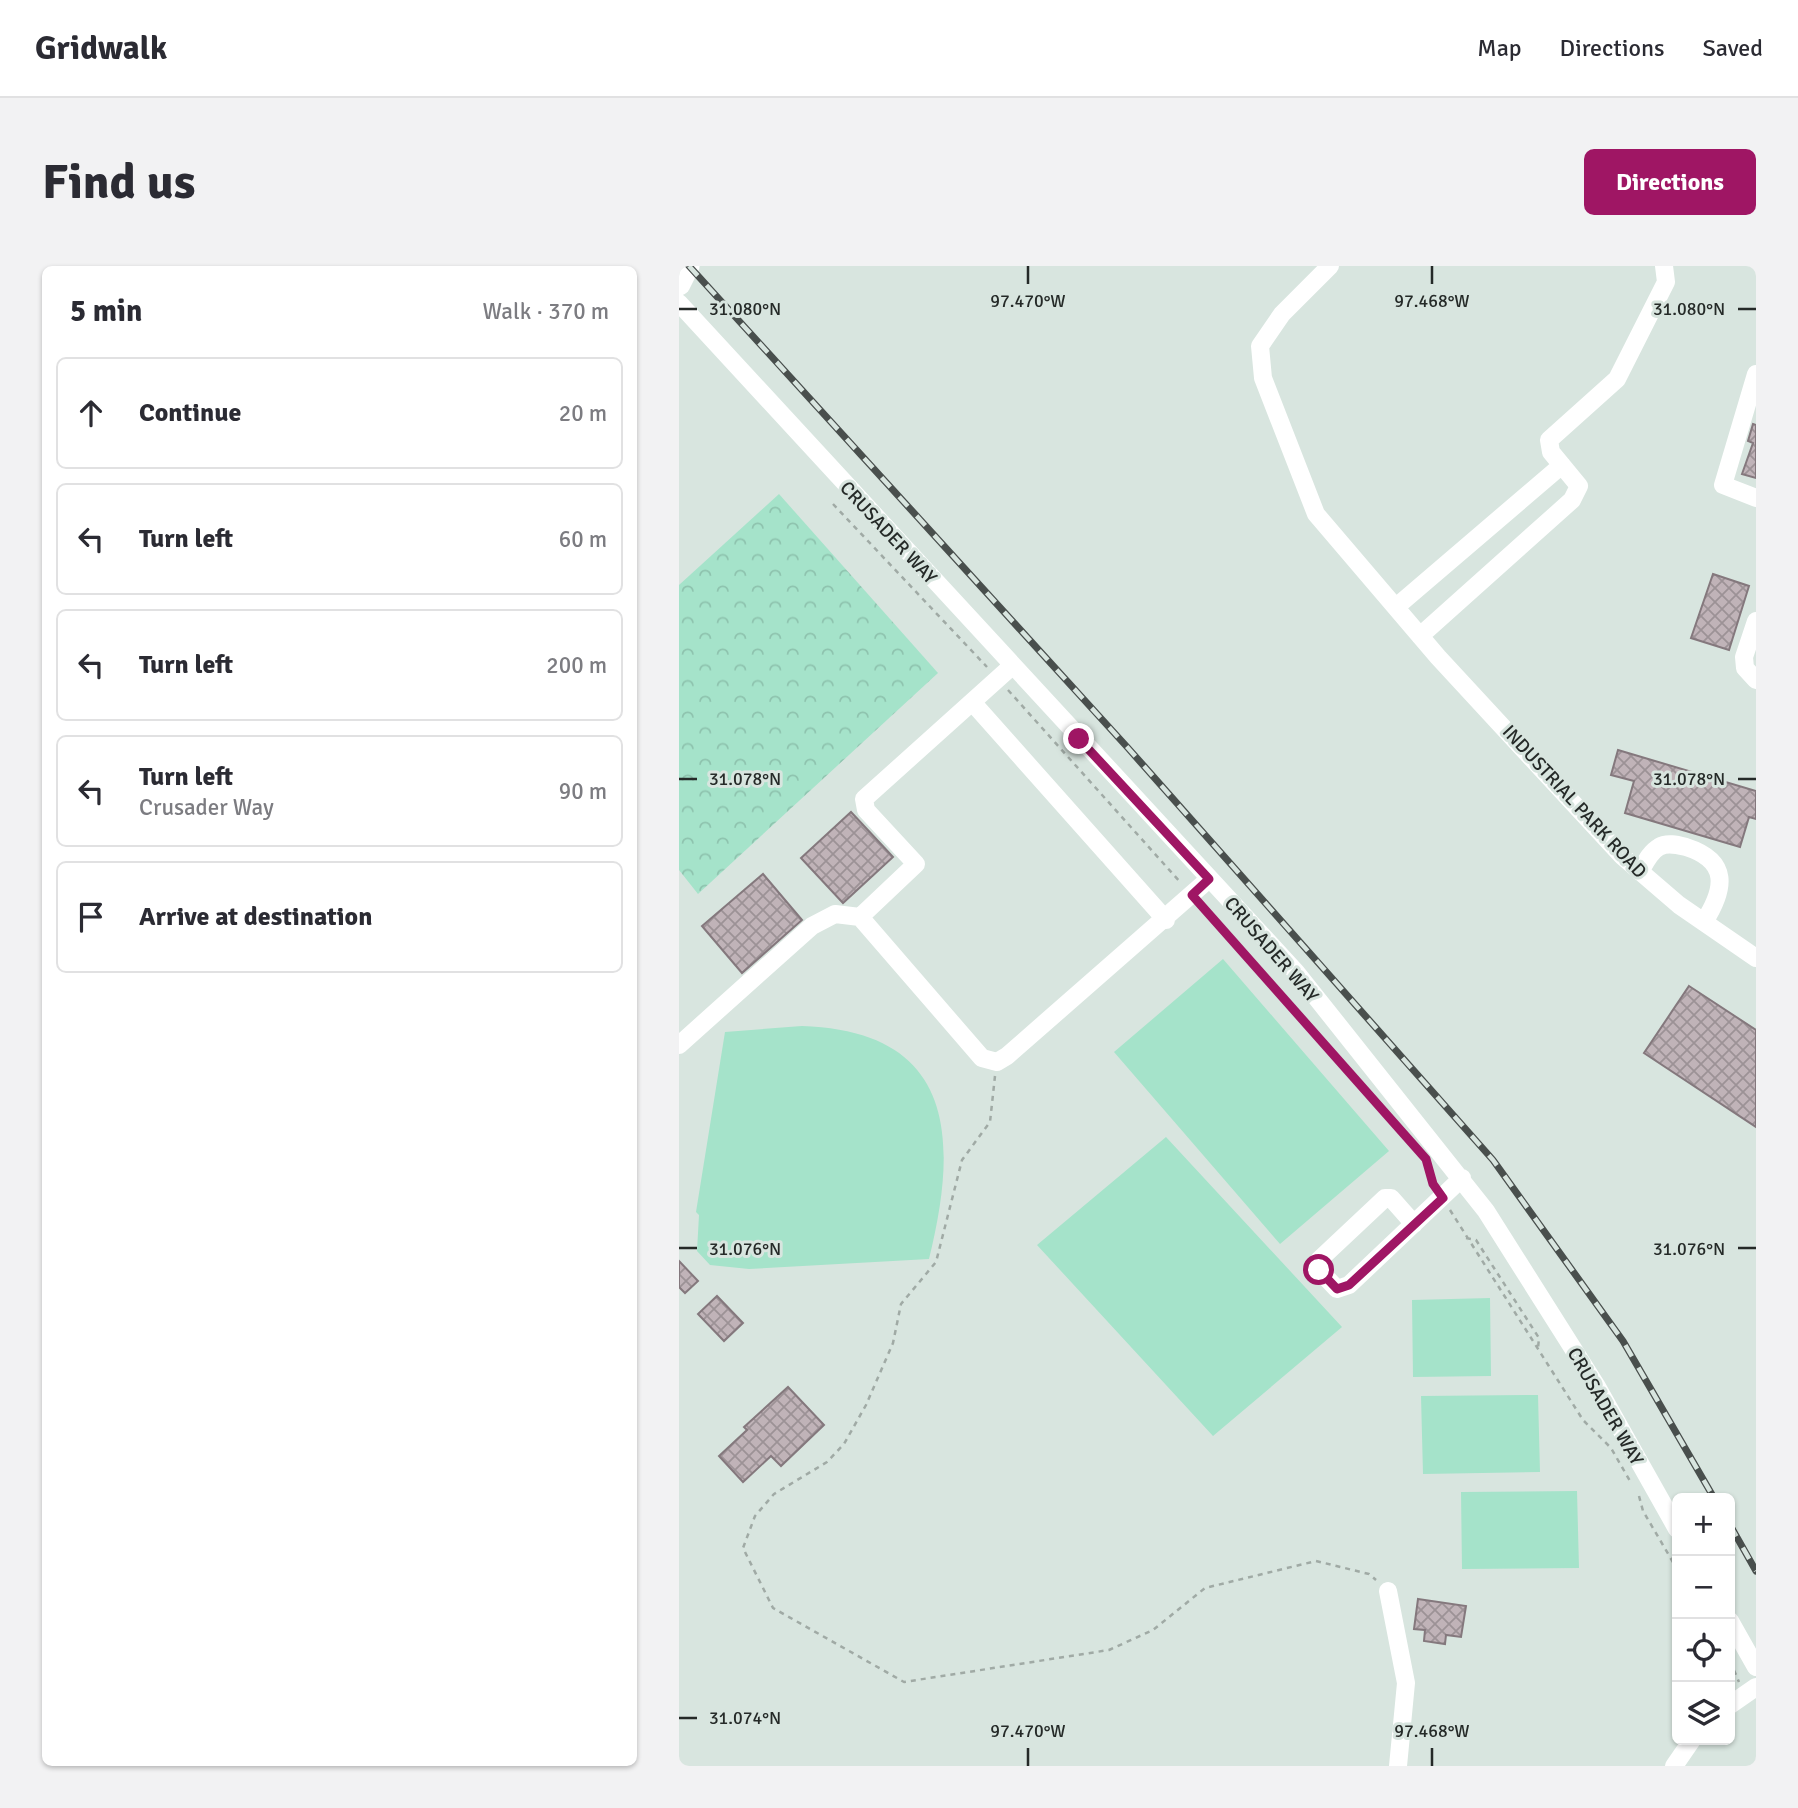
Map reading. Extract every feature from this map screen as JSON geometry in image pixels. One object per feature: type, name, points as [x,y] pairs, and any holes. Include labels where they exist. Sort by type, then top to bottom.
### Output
[{"type":"main road","points":[[679,284],[688,266]]},
{"type":"street","name":"INDUSTRIAL PARK ROAD","points":[[1330,266],[1282,314],[1260,346],[1263,378],[1316,514],[1420,636],[1622,856],[1704,922],[1756,958]]},
{"type":"street","points":[[1420,636],[1572,500],[1579,486],[1551,452],[1549,440],[1617,379],[1666,282],[1664,266]]},
{"type":"street","name":"CRUSADER WAY","points":[[679,303],[1296,972],[1462,1178],[1596,1385],[1672,1520]]},
{"type":"street","points":[[1756,374],[1723,485],[1756,498]]},
{"type":"street","points":[[1396,607],[1562,465]]},
{"type":"street","points":[[1756,621],[1744,657],[1745,668],[1756,680]]},
{"type":"street","points":[[860,917],[916,864],[866,810],[864,799],[973,704],[1012,666]]},
{"type":"street","points":[[973,704],[1166,920]]},
{"type":"street","points":[[1640,872],[1648,858],[1664,845],[1677,845],[1707,856],[1716,864],[1720,885],[1717,901],[1704,922]]},
{"type":"street","points":[[679,1045],[812,926],[835,914],[860,917],[982,1058],[997,1062],[1166,920],[1209,879]]},
{"type":"street","points":[[1414,1224],[1391,1198],[1385,1198],[1319,1260],[1319,1270],[1337,1289],[1344,1288],[1443,1198],[1462,1178]]},
{"type":"street","points":[[1388,1591],[1406,1683],[1398,1766]]},
{"type":"street","points":[[1735,1630],[1756,1667]]},
{"type":"street","points":[[1735,1702],[1751,1691]]},
{"type":"street","points":[[1674,1766],[1689,1745]]},
{"type":"path","points":[[833,504],[998,679],[1401,1131]]},
{"type":"path","points":[[997,1062],[990,1122],[962,1160],[936,1262],[901,1304],[893,1343],[866,1405],[843,1444],[827,1462],[774,1494],[755,1516],[743,1548],[773,1608],[904,1682],[1109,1650],[1153,1630],[1205,1588],[1316,1561],[1369,1574],[1388,1591]]},
{"type":"path","points":[[1426,1159],[1433,1184],[1466,1238],[1583,1420],[1611,1448],[1632,1483]]},
{"type":"path","points":[[1466,1238],[1476,1240],[1539,1338],[1538,1350]]},
{"type":"path","points":[[1639,1495],[1643,1511],[1672,1560]]},
{"type":"path","points":[[1735,1668],[1751,1691]]},
{"type":"green space","points":[[779,494],[938,673],[698,894],[679,870],[679,585]]},
{"type":"green space","points":[[1223,959],[1389,1151],[1280,1244],[1114,1052]]},
{"type":"green space","points":[[802,1026],[853,1032],[891,1048],[917,1070],[934,1099],[942,1133],[943,1172],[929,1259],[749,1269],[710,1265],[697,1251],[699,1215],[696,1212],[725,1032]]},
{"type":"green space","points":[[1166,1137],[1342,1327],[1213,1436],[1037,1245]]},
{"type":"green space","points":[[1490,1298],[1491,1376],[1413,1377],[1412,1300]]},
{"type":"green space","points":[[1538,1395],[1540,1472],[1423,1474],[1421,1396]]},
{"type":"green space","points":[[1577,1491],[1579,1568],[1462,1569],[1461,1492]]},
{"type":"building","points":[[1753,424],[1756,425],[1756,478],[1742,474],[1753,443],[1748,441]]},
{"type":"building","points":[[1713,574],[1749,586],[1729,650],[1691,638]]},
{"type":"building","points":[[1618,750],[1756,791],[1756,819],[1749,817],[1740,847],[1625,813],[1634,781],[1611,775]]},
{"type":"building","points":[[851,812],[893,857],[843,903],[801,858]]},
{"type":"building","points":[[763,874],[802,920],[742,973],[702,926]]},
{"type":"building","points":[[1689,986],[1756,1030],[1756,1127],[1644,1053]]},
{"type":"building","points":[[679,1261],[698,1281],[685,1293],[679,1287]]},
{"type":"building","points":[[717,1296],[743,1323],[724,1341],[698,1314]]},
{"type":"building","points":[[788,1387],[824,1425],[781,1466],[771,1456],[743,1482],[719,1456],[747,1430],[744,1427]]},
{"type":"building","points":[[1418,1599],[1466,1606],[1461,1637],[1446,1635],[1445,1644],[1424,1641],[1425,1630],[1414,1629]]},
{"type":"railway","points":[[689,266],[1128,748],[1493,1160],[1623,1341],[1711,1493]]},
{"type":"railway","points":[[1735,1534],[1756,1571]]},
{"type":"route","points":[[1079,739],[1209,879],[1192,895],[1426,1159],[1433,1184],[1443,1198],[1344,1288],[1337,1289],[1319,1270]]}]
